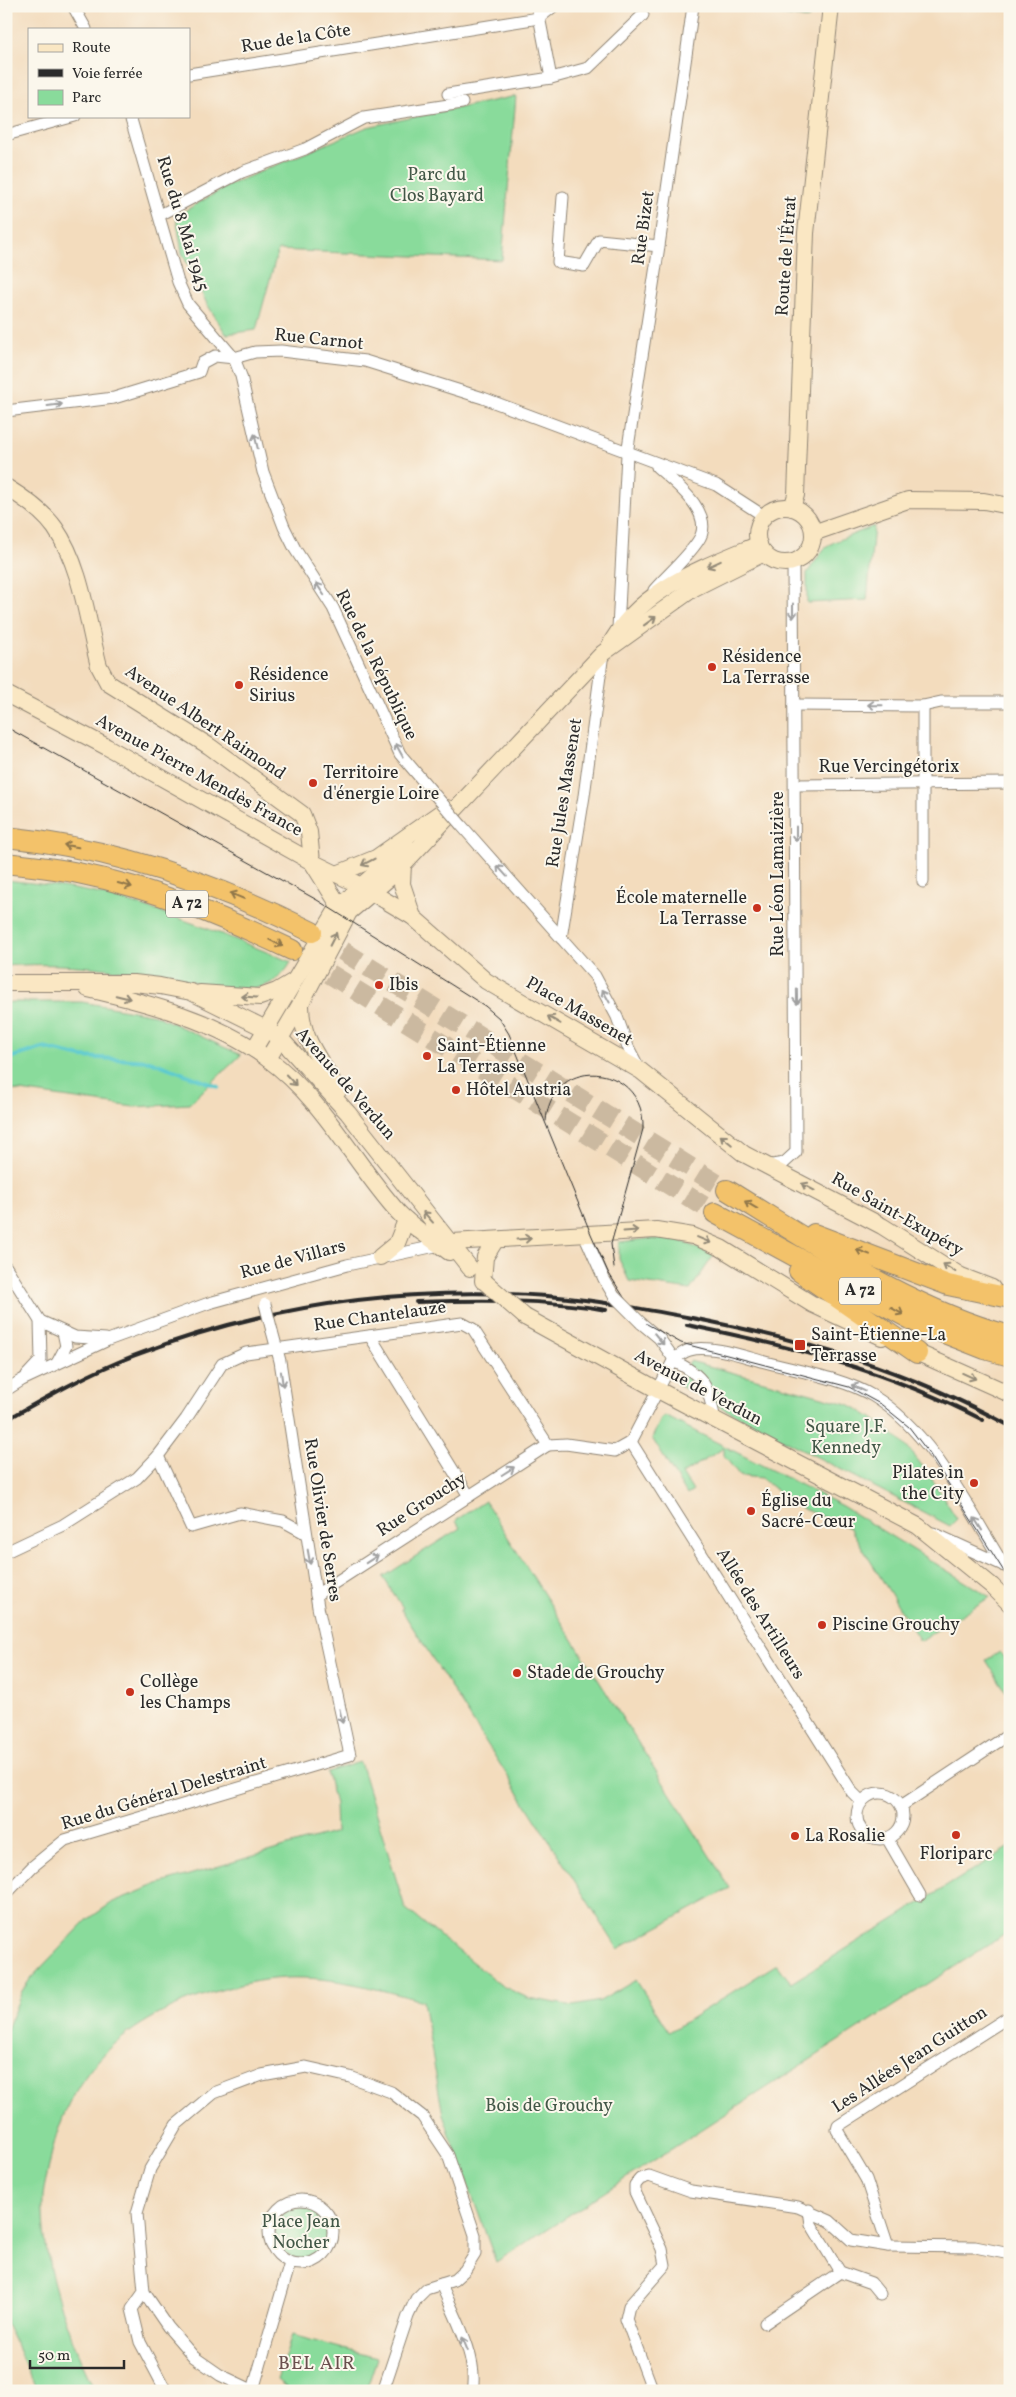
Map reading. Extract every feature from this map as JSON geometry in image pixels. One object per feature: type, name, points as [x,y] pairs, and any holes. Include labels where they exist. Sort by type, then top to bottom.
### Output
[{"type":"highway","name":"A 72","points":[[6,837],[76,846],[152,865],[241,898],[312,932]]},
{"type":"highway","name":"A 72","points":[[6,863],[78,873],[165,896],[238,924],[292,950]]},
{"type":"highway","name":"A 72","points":[[727,1190],[838,1259],[893,1288],[961,1319],[1010,1336]]},
{"type":"highway","name":"A 72","points":[[917,1353],[715,1213],[916,1322],[985,1349],[1010,1356]]},
{"type":"highway","points":[[775,1219],[948,1285],[1010,1296]]},
{"type":"main road","name":"Route de l'Étrat","points":[[792,508],[796,494],[806,233],[831,6]]},
{"type":"main road","name":"Avenue Albert Raimond","points":[[6,487],[26,499],[48,519],[68,550],[99,666],[108,683],[209,746],[302,814],[310,832],[312,862]]},
{"type":"main road","points":[[813,533],[908,500],[984,501],[1010,506]]},
{"type":"main road","points":[[777,508],[792,508],[806,516],[813,533],[811,546],[807,553],[793,562],[776,562],[761,548],[758,529],[764,516],[777,508]]},
{"type":"main road","points":[[606,650],[618,629],[632,612],[648,598],[687,576],[761,548]]},
{"type":"main road","points":[[254,1050],[331,918],[340,907],[403,864],[606,650],[643,626],[694,588],[761,548]]},
{"type":"main road","name":"Avenue Pierre Mendès France","points":[[6,694],[107,747],[312,862],[366,889]]},
{"type":"main road","points":[[268,1059],[301,1003],[341,924],[366,889],[478,784]]},
{"type":"main road","points":[[338,874],[376,858],[466,795]]},
{"type":"main road","points":[[312,862],[340,907]]},
{"type":"main road","points":[[403,864],[402,884],[414,918]]},
{"type":"main road","name":"Place Massenet","points":[[366,889],[414,918],[486,981],[641,1071],[744,1154],[767,1166]]},
{"type":"main road","points":[[191,992],[260,997],[277,991],[294,981]]},
{"type":"main road","name":"Avenue de Verdun","points":[[59,982],[144,1002],[204,1024],[268,1059],[329,1120],[406,1220],[446,1244]]},
{"type":"main road","name":"Avenue de Verdun","points":[[6,983],[134,983],[191,992],[266,1029],[281,1039],[348,1113],[422,1209],[446,1244],[484,1282],[525,1317],[658,1390],[918,1526],[1009,1600]]},
{"type":"main road","points":[[301,1003],[301,1020],[304,1031],[338,1089],[348,1113]]},
{"type":"main road","name":"Rue Saint-Exupéry","points":[[767,1166],[882,1226],[961,1276],[1010,1296]]},
{"type":"main road","points":[[380,1258],[397,1243],[406,1220]]},
{"type":"main road","name":"Rue de Villars","points":[[446,1244],[656,1230],[693,1236],[721,1248],[812,1304],[1010,1394]]},
{"type":"main road","points":[[484,1282],[485,1257],[495,1241]]},
{"type":"street","points":[[73,6],[85,28]]},
{"type":"street","points":[[537,6],[552,78]]},
{"type":"street","name":"Rue de la Côte","points":[[190,74],[539,18],[554,6]]},
{"type":"street","name":"Rue Bizet","points":[[627,454],[693,6]]},
{"type":"street","points":[[448,94],[552,78],[588,68],[643,15]]},
{"type":"street","points":[[160,215],[242,172],[305,149],[364,118],[462,103]]},
{"type":"street","points":[[6,135],[68,118]]},
{"type":"street","name":"Rue du 8 Mai 1945","points":[[131,118],[178,282],[188,304],[234,358]]},
{"type":"street","points":[[564,197],[558,262],[584,266],[599,240],[659,246]]},
{"type":"street","name":"Rue Carnot","points":[[6,411],[114,398],[199,372],[202,363],[215,356],[234,358],[256,352],[281,351],[365,361],[483,398],[627,454],[716,485],[764,516]]},
{"type":"street","name":"Rue de la République","points":[[234,358],[241,376],[263,472],[284,527],[294,548],[333,608],[400,754],[595,976],[617,1017],[628,1047],[641,1071]]},
{"type":"street","points":[[618,629],[627,454]]},
{"type":"street","points":[[648,598],[699,540],[703,527],[693,501],[652,462]]},
{"type":"street","name":"Rue Léon Lamaizière","points":[[767,1166],[784,1163],[796,1152],[796,785],[793,562]]},
{"type":"street","name":"Rue Jules Massenet","points":[[561,938],[606,650]]},
{"type":"street","points":[[794,704],[924,706],[941,702],[1010,702]]},
{"type":"street","points":[[923,882],[924,706]]},
{"type":"street","name":"Rue Vercingétorix","points":[[796,785],[1010,783]]},
{"type":"street","points":[[584,1234],[604,1279],[614,1296],[641,1323],[660,1338],[673,1360],[698,1374],[706,1386],[715,1420]]},
{"type":"street","name":"Rue de Villars","points":[[6,1390],[22,1380],[108,1340],[209,1303],[347,1265],[446,1244]]},
{"type":"street","points":[[6,1266],[40,1321],[41,1360],[22,1380]]},
{"type":"street","name":"Rue Olivier de Serres","points":[[261,1290],[277,1348],[316,1595],[350,1755]]},
{"type":"street","points":[[40,1321],[76,1337],[108,1340]]},
{"type":"street","name":"Rue Chantelauze","points":[[6,1552],[63,1525],[137,1478],[158,1456],[186,1419],[222,1364],[246,1353],[462,1323],[473,1328],[548,1445]]},
{"type":"street","points":[[57,1363],[66,1346],[63,1332]]},
{"type":"street","points":[[370,1336],[469,1496]]},
{"type":"street","points":[[548,1445],[566,1444],[615,1451],[632,1442],[673,1360],[688,1350],[696,1348],[730,1353],[850,1385],[872,1395],[906,1421],[929,1448],[1007,1567]]},
{"type":"street","name":"Allée des Artilleurs","points":[[632,1442],[852,1792],[862,1802]]},
{"type":"street","name":"Rue Grouchy","points":[[316,1595],[548,1445]]},
{"type":"street","points":[[158,1456],[191,1527],[240,1513],[283,1521],[305,1533]]},
{"type":"street","name":"Avenue de Verdun","points":[[918,1526],[1007,1567]]},
{"type":"street","points":[[901,1806],[1010,1734]]},
{"type":"street","name":"Rue du Général Delestraint","points":[[6,1894],[32,1867],[65,1840],[350,1755]]},
{"type":"street","points":[[886,1794],[892,1796],[901,1806],[903,1812],[902,1825],[893,1836],[873,1838],[861,1829],[857,1816],[862,1802],[872,1795],[886,1794]]},
{"type":"street","points":[[887,1838],[920,1894]]},
{"type":"street","name":"Les Allées Jean Guitton","points":[[888,2246],[866,2179],[837,2130],[838,2126],[1010,2016]]},
{"type":"street","points":[[290,2262],[253,2390],[220,2375],[194,2357],[168,2327],[144,2292],[137,2213],[150,2169],[176,2125],[214,2093],[262,2075],[306,2067],[350,2077],[390,2092],[422,2116],[448,2155],[475,2235],[474,2254],[465,2270],[454,2280],[426,2289],[416,2299],[408,2316],[382,2391]]},
{"type":"street","points":[[653,2391],[626,2319],[628,2306],[666,2265],[662,2249],[635,2192],[635,2185],[644,2177],[649,2176],[691,2191],[809,2210],[830,2221],[851,2240],[888,2246],[975,2247],[1010,2254]]},
{"type":"street","points":[[306,2200],[317,2204],[325,2210],[334,2230],[332,2241],[320,2258],[306,2264],[290,2262],[282,2258],[270,2241],[271,2221],[275,2214],[287,2203],[306,2200]]},
{"type":"street","points":[[809,2210],[812,2224],[840,2272],[871,2283],[880,2294]]},
{"type":"street","points":[[765,2323],[840,2272]]},
{"type":"street","points":[[441,2284],[473,2362],[474,2380],[472,2391]]},
{"type":"street","points":[[144,2292],[132,2309],[140,2342],[166,2391]]},
{"type":"green space","points":[[722,6],[808,6],[809,19]]},
{"type":"green space","name":"Parc du Clos Bayard","points":[[516,96],[502,260],[278,250],[256,330],[226,334],[207,304],[182,253],[176,216],[231,184],[367,127]]},
{"type":"green space","points":[[874,526],[867,600],[807,603],[807,573],[824,549],[834,542]]},
{"type":"green space","points":[[6,880],[73,889],[112,897],[225,935],[291,962],[284,973],[274,981],[262,987],[239,989],[221,988],[92,967],[6,966]]},
{"type":"green space","points":[[82,1002],[155,1015],[241,1055],[189,1104],[134,1107],[6,1089],[6,1003]]},
{"type":"green space","points":[[654,1238],[678,1240],[714,1255],[690,1290],[629,1281],[619,1259],[619,1242]]},
{"type":"green space","name":"Square J.F. Kennedy","points":[[690,1361],[848,1404],[868,1415],[885,1427],[912,1453],[957,1519],[950,1526],[678,1385],[676,1382]]},
{"type":"green space","points":[[665,1416],[842,1506],[990,1597],[920,1641],[850,1528],[796,1506],[761,1478],[740,1476],[724,1456],[724,1448],[682,1474],[693,1491],[687,1495],[652,1438],[661,1419]]},
{"type":"green space","name":"Stade de Grouchy","points":[[485,1501],[730,1888],[618,1949],[401,1609],[403,1608],[383,1577],[460,1528],[456,1521]]},
{"type":"green space","points":[[1000,1652],[1010,1667],[1010,1698],[986,1660]]},
{"type":"green space","name":"Bois de Grouchy","points":[[360,1762],[405,1908],[502,1986],[528,1998],[573,2006],[600,2001],[636,1980],[669,2032],[777,1964],[791,1983],[1010,1847],[1010,1931],[496,2262],[443,2115],[423,2001],[338,1981],[286,1978],[256,1981],[208,1994],[177,2006],[149,2020],[124,2036],[102,2056],[84,2079],[69,2104],[57,2133],[43,2196],[46,2246],[57,2296],[65,2321],[95,2391],[37,2391],[6,2323],[6,2032],[22,1991],[31,1978],[87,1920],[113,1902],[158,1884],[336,1832],[335,1804],[327,1772]]},
{"type":"green space","name":"Place Jean Nocher","points":[[296,2207],[306,2207],[320,2214],[327,2228],[327,2238],[320,2252],[306,2259],[296,2259],[286,2255],[279,2248],[275,2238],[275,2228],[279,2218],[286,2211]]},
{"type":"green space","points":[[292,2335],[377,2358],[366,2391],[291,2391],[277,2380]]},
{"type":"waterway","points":[[6,1059],[43,1048],[82,1057],[150,1061],[219,1087]]},
{"type":"tunnel","points":[[317,935],[727,1190]]},
{"type":"tunnel","points":[[304,958],[715,1213]]},
{"type":"tram line","points":[[6,727],[317,900],[485,1006],[499,1018],[509,1034],[591,1234],[608,1272],[632,1310],[647,1324],[681,1343],[849,1387],[882,1405],[909,1427],[929,1453],[1010,1581]]},
{"type":"tram line","points":[[546,1121],[552,1099],[564,1084],[580,1076],[598,1074],[615,1079],[630,1090],[640,1107],[643,1129],[611,1244],[614,1268]]},
{"type":"railway","points":[[6,1420],[68,1386],[133,1356],[183,1338],[234,1324],[285,1312],[337,1303],[441,1294],[494,1294],[547,1296],[602,1302],[735,1327],[816,1347],[856,1359],[932,1388],[1010,1426]]},
{"type":"railway","points":[[416,1302],[535,1302],[606,1310]]},
{"type":"railway","points":[[687,1325],[801,1351],[838,1362],[911,1387],[983,1420]]},
{"type":"place","name":"Résidence La Terrasse","points":[[712,667]]},
{"type":"place","name":"Résidence Sirius","points":[[239,685]]},
{"type":"place","name":"Territoire d'énergie Loire","points":[[313,783]]},
{"type":"place","name":"École maternelle La Terrasse","points":[[757,908]]},
{"type":"place","name":"Ibis","points":[[379,985]]},
{"type":"place","name":"Saint-Étienne La Terrasse","points":[[427,1056]]},
{"type":"place","name":"Hôtel Austria","points":[[456,1090]]},
{"type":"place","name":"Saint-Étienne-La Terrasse","points":[[800,1345]]},
{"type":"place","name":"Pilates in the City","points":[[974,1483]]},
{"type":"place","name":"Église du Sacré-Cœur","points":[[751,1511]]},
{"type":"place","name":"Piscine Grouchy","points":[[822,1625]]},
{"type":"place","name":"Stade de Grouchy","points":[[517,1673]]},
{"type":"place","name":"Collège les Champs","points":[[130,1692]]},
{"type":"place","name":"Floriparc","points":[[956,1835]]},
{"type":"place","name":"La Rosalie","points":[[795,1836]]},
{"type":"district","name":"BEL AIR","points":[[317,2364]]}]
